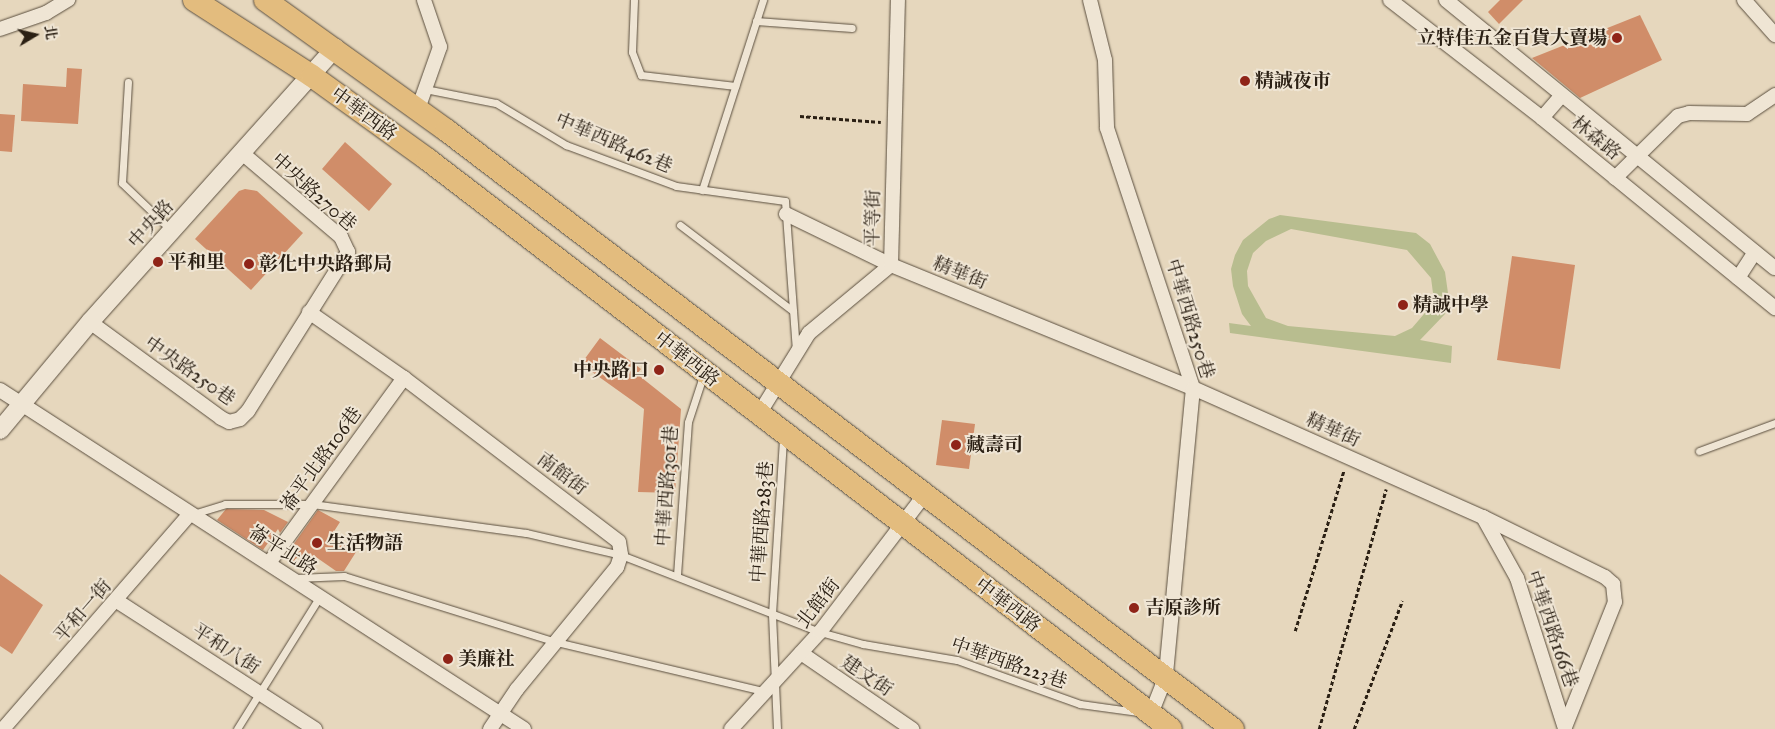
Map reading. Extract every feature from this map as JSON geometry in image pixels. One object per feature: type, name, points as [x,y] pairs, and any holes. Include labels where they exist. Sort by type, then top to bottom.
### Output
[{"type":"main road","name":"中華西路","points":[[196,0],[312,76],[427,159],[1171,729]]},
{"type":"main road","name":"中華西路","points":[[264,0],[335,48],[422,99],[779,381],[1233,729]]},
{"type":"street","points":[[0,29],[46,13],[68,0]]},
{"type":"street","points":[[422,99],[440,47],[424,0]]},
{"type":"street","name":"平等街","points":[[759,414],[809,333],[891,265],[898,0]]},
{"type":"street","name":"中華西路250巷","points":[[1090,0],[1105,60],[1107,128],[1193,388],[1166,676],[1151,714]]},
{"type":"street","name":"林森路","points":[[1390,0],[1542,118],[1775,308]]},
{"type":"street","name":"林森路","points":[[1446,0],[1775,268]]},
{"type":"street","points":[[1744,0],[1775,35]]},
{"type":"street","name":"中央路","points":[[0,430],[90,322],[243,154],[335,48]]},
{"type":"street","points":[[1542,118],[1562,95]]},
{"type":"street","points":[[1615,178],[1636,155],[1678,116],[1688,112],[1747,114],[1775,95]]},
{"type":"street","name":"中央路270巷","points":[[243,154],[347,244],[348,252],[344,260],[309,312]]},
{"type":"street","name":"精華街","points":[[786,214],[891,265],[1193,388],[1483,517],[1599,573],[1613,584],[1615,593],[1612,609],[1565,728]]},
{"type":"street","points":[[1738,278],[1755,252]]},
{"type":"street","name":"中央路250巷","points":[[90,322],[220,418],[230,422],[240,419],[248,412],[309,312]]},
{"type":"street","name":"南館街","points":[[309,312],[404,378],[612,536],[619,542],[621,555]]},
{"type":"street","name":"崙平北路106巷","points":[[270,563],[404,378]]},
{"type":"street","name":"崙平北路","points":[[0,390],[189,515],[270,563],[524,729]]},
{"type":"street","name":"北館街","points":[[731,729],[820,632],[926,493]]},
{"type":"street","name":"平和一街","points":[[3,729],[117,601],[189,515]]},
{"type":"street","name":"中華西路166巷","points":[[1483,517],[1517,578],[1565,728]]},
{"type":"street","points":[[490,729],[500,713],[617,567],[621,555]]},
{"type":"street","name":"平和八街","points":[[117,601],[315,729]]},
{"type":"street","name":"建文街","points":[[801,653],[912,729]]},
{"type":"lane","points":[[634,0],[632,52],[642,75],[735,86]]},
{"type":"lane","points":[[702,190],[763,0]]},
{"type":"lane","points":[[756,21],[852,28]]},
{"type":"lane","points":[[128,82],[122,182],[172,232]]},
{"type":"lane","name":"中華西路462巷","points":[[422,99],[496,103],[566,145],[676,186],[785,201],[786,214]]},
{"type":"lane","points":[[786,214],[796,354]]},
{"type":"lane","points":[[680,225],[793,312]]},
{"type":"lane","name":"中華西路301巷","points":[[677,575],[688,422],[704,372]]},
{"type":"lane","points":[[1699,451],[1775,423]]},
{"type":"lane","name":"中華西路283巷","points":[[777,678],[772,614],[784,433]]},
{"type":"lane","name":"中華西路223巷","points":[[189,515],[225,504],[312,504],[526,533],[621,555],[677,575],[820,632],[863,644],[957,660],[1080,704],[1151,714]]},
{"type":"lane","points":[[293,578],[344,576],[556,642],[764,692]]},
{"type":"lane","points":[[237,729],[320,596]]},
{"type":"lane","points":[[777,678],[777,729]]},
{"type":"path","points":[[800,116],[894,123]]},
{"type":"path","points":[[1295,631],[1348,457]]},
{"type":"path","points":[[1319,729],[1390,476]]},
{"type":"path","points":[[1354,729],[1402,601]]},
{"type":"green space","points":[[1280,215],[1416,233],[1430,244],[1445,272],[1449,300],[1445,314],[1420,340],[1452,346],[1451,363],[1230,333],[1229,323],[1251,326],[1242,314],[1233,286],[1231,269],[1235,255],[1243,240],[1269,219]],"holes":[[[1291,229],[1407,250],[1431,278],[1433,293],[1430,307],[1412,328],[1395,336],[1288,326],[1266,318],[1248,286],[1247,271],[1253,253],[1266,241]]]},
{"type":"building","points":[[1500,0],[1523,0],[1499,24],[1488,12]]},
{"type":"building","name":"立特佳五金百貨大賣場","points":[[1640,15],[1662,60],[1580,98],[1532,58]]},
{"type":"building","points":[[67,68],[82,69],[78,124],[21,121],[23,84],[66,87]]},
{"type":"building","points":[[0,114],[15,115],[12,152],[0,151]]},
{"type":"building","points":[[345,142],[392,184],[369,211],[322,169]]},
{"type":"building","name":"彰化中央路郵局","points":[[245,189],[257,191],[303,233],[251,290],[195,239],[239,191]]},
{"type":"building","points":[[1512,256],[1575,265],[1560,369],[1497,360]]},
{"type":"building","points":[[600,338],[641,369],[637,374],[681,409],[675,493],[638,492],[644,409],[581,364]]},
{"type":"building","name":"藏壽司","points":[[942,420],[975,424],[969,469],[936,465]]},
{"type":"building","points":[[226,509],[264,510],[288,522],[280,533],[278,529],[263,550],[217,520]]},
{"type":"building","name":"生活物語","points":[[318,510],[340,522],[331,536],[356,552],[344,571],[336,571],[313,555],[308,563],[298,556],[293,563],[288,552]]},
{"type":"building","points":[[0,574],[43,605],[12,654],[0,646]]},
{"type":"place","name":"立特佳五金百貨大賣場","points":[[1617,38]]},
{"type":"place","name":"精誠夜市","points":[[1245,81]]},
{"type":"place","name":"平和里","points":[[158,262]]},
{"type":"place","name":"彰化中央路郵局","points":[[249,264]]},
{"type":"place","name":"精誠中學","points":[[1403,305]]},
{"type":"place","name":"中央路口","points":[[659,370]]},
{"type":"place","name":"藏壽司","points":[[956,445]]},
{"type":"place","name":"生活物語","points":[[317,543]]},
{"type":"place","name":"吉原診所","points":[[1134,608]]},
{"type":"place","name":"美廉社","points":[[448,659]]}]
